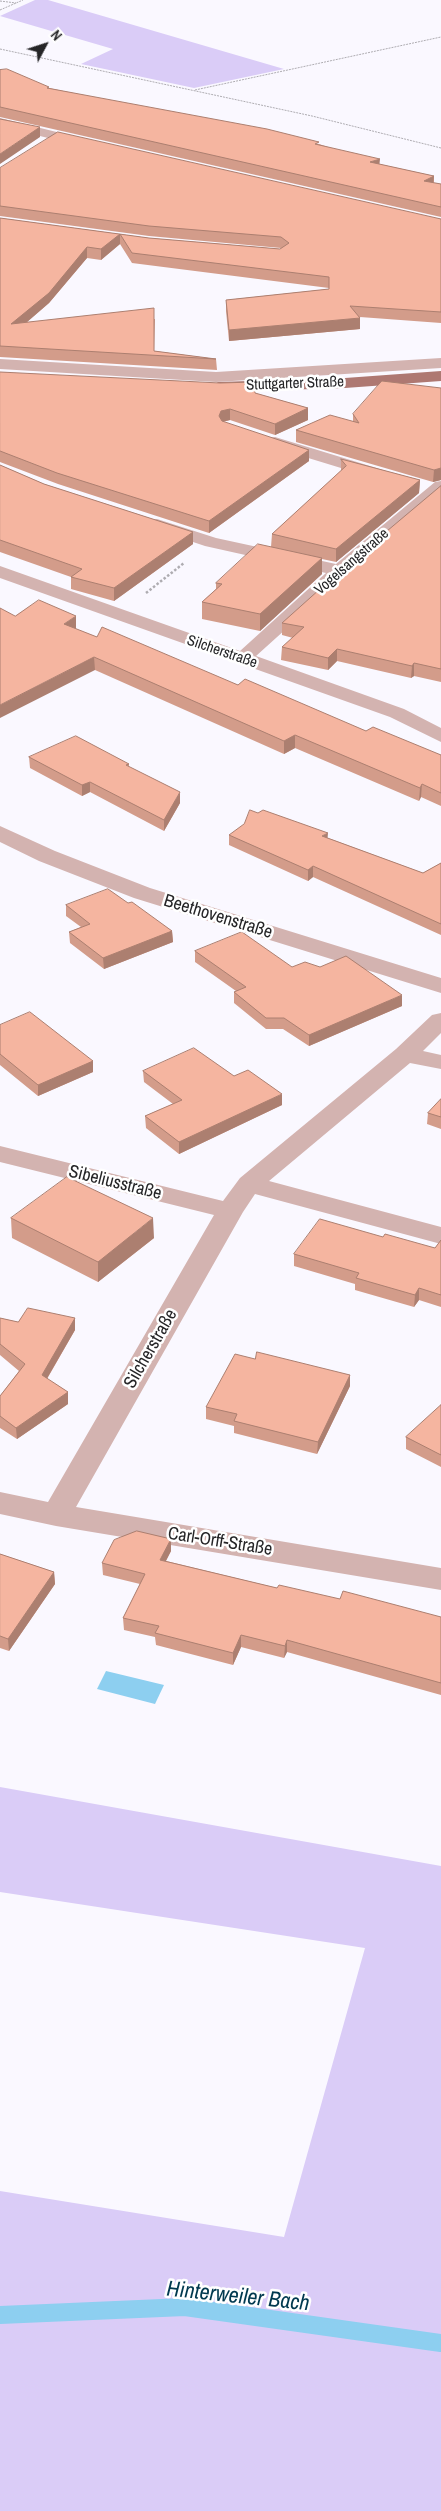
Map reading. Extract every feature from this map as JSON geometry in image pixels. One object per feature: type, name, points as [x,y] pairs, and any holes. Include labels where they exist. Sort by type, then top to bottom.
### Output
[{"type":"main road","name":"Stuttgarter Straße","points":[[0,377],[220,387],[345,383],[441,376]]},
{"type":"street","points":[[0,122],[102,147]]},
{"type":"street","points":[[37,146],[54,136]]},
{"type":"street","points":[[0,364],[216,377],[441,363]]},
{"type":"street","points":[[275,443],[300,431]]},
{"type":"street","points":[[257,436],[347,466],[392,478]]},
{"type":"street","name":"Vogelsangstraße","points":[[242,659],[434,488]]},
{"type":"street","points":[[136,518],[212,542],[340,570]]},
{"type":"street","name":"Silcherstraße","points":[[0,572],[397,713],[441,736]]},
{"type":"street","points":[[397,713],[441,724]]},
{"type":"street","name":"Beethovenstraße","points":[[0,833],[47,856],[142,893],[441,986]]},
{"type":"street","name":"Silcherstraße","points":[[56,1515],[230,1212],[249,1184],[405,1054],[441,1020]]},
{"type":"street","points":[[405,1054],[441,1062]]},
{"type":"street","name":"Sibeliusstraße","points":[[0,1154],[230,1212]]},
{"type":"street","points":[[249,1184],[441,1236]]},
{"type":"street","name":"Carl-Orff-Straße","points":[[0,1503],[56,1515],[441,1579]]},
{"type":"path","points":[[0,10],[23,0]]},
{"type":"path","points":[[0,1],[17,3]]},
{"type":"path","points":[[192,90],[441,37]]},
{"type":"path","points":[[0,49],[192,90],[441,148]]},
{"type":"path","points":[[118,615],[212,542]]},
{"type":"shaded area","points":[[35,0],[48,0],[284,69],[194,88],[81,64],[113,49],[0,16]]},
{"type":"shaded area","points":[[0,1787],[441,1866],[441,2511],[0,2511],[0,2191],[284,2237],[365,1948],[0,1892]]},
{"type":"water","points":[[106,1671],[164,1685],[155,1704],[97,1689]]},
{"type":"building","points":[[7,69],[49,87],[47,88],[267,129],[319,142],[315,144],[380,159],[370,162],[434,176],[424,181],[441,184],[441,207],[0,107],[0,70]]},
{"type":"building","points":[[0,119],[40,127],[0,154]]},
{"type":"building","points":[[58,132],[441,219],[441,312],[350,306],[360,318],[229,330],[226,300],[329,289],[329,277],[132,253],[120,234],[280,249],[289,243],[281,237],[149,226],[0,206],[0,168]]},
{"type":"building","points":[[0,218],[120,234],[101,249],[87,247],[49,293],[11,324],[154,308],[154,351],[216,359],[0,346]]},
{"type":"building","points":[[0,372],[220,383],[254,382],[255,393],[308,408],[275,424],[230,409],[221,411],[219,416],[222,421],[309,450],[209,521],[57,473],[0,451]]},
{"type":"building","points":[[382,381],[441,388],[441,468],[434,470],[296,430],[330,415],[359,423],[353,414]]},
{"type":"building","points":[[341,459],[420,480],[336,549],[272,534],[346,466]]},
{"type":"building","points":[[0,465],[44,484],[193,532],[114,588],[71,577],[82,569],[0,540]]},
{"type":"building","points":[[441,486],[441,669],[414,663],[412,666],[337,649],[328,658],[282,647],[304,627],[282,623],[349,563]]},
{"type":"building","points":[[258,544],[322,558],[260,614],[202,602],[222,584],[216,583]]},
{"type":"building","points":[[39,600],[76,616],[64,624],[97,637],[102,627],[238,685],[245,679],[366,731],[373,727],[441,755],[441,793],[422,784],[420,788],[295,735],[284,741],[94,657],[0,705],[0,608],[15,616]]},
{"type":"building","points":[[76,736],[129,764],[126,765],[180,792],[164,820],[90,782],[82,785],[29,757]]},
{"type":"building","points":[[250,810],[258,813],[263,810],[328,833],[322,836],[423,873],[441,863],[441,924],[313,866],[308,870],[229,835],[244,824]]},
{"type":"building","points":[[108,889],[128,903],[132,902],[172,931],[103,958],[69,932],[90,924],[66,905]]},
{"type":"building","points":[[242,932],[292,967],[305,962],[320,967],[346,956],[402,995],[309,1035],[284,1018],[266,1018],[234,992],[246,987],[195,951]]},
{"type":"building","points":[[30,1012],[93,1061],[38,1085],[0,1054],[0,1025]]},
{"type":"building","points":[[194,1048],[234,1076],[248,1070],[282,1094],[179,1142],[145,1116],[182,1100],[143,1071]]},
{"type":"building","points":[[441,1099],[441,1117],[428,1113]]},
{"type":"building","points":[[67,1177],[153,1218],[98,1262],[11,1218]]},
{"type":"building","points":[[320,1219],[383,1237],[385,1234],[435,1248],[441,1240],[441,1295],[419,1288],[415,1295],[356,1278],[359,1273],[294,1254]]},
{"type":"building","points":[[28,1308],[75,1318],[42,1375],[68,1392],[16,1428],[0,1416],[0,1396],[25,1364],[0,1344],[0,1318],[18,1322]]},
{"type":"building","points":[[257,1352],[350,1375],[318,1442],[234,1421],[237,1414],[206,1407],[235,1354],[255,1359]]},
{"type":"building","points":[[441,1405],[441,1455],[406,1437]]},
{"type":"building","points":[[137,1531],[171,1539],[160,1560],[277,1588],[279,1585],[340,1599],[343,1591],[441,1617],[441,1683],[287,1640],[285,1646],[241,1635],[233,1653],[155,1633],[159,1626],[123,1618],[145,1574],[102,1563],[114,1540]]},
{"type":"building","points":[[0,1554],[54,1572],[8,1639],[0,1636]]},
{"type":"waterway","name":"Hinterweiler Bach","points":[[0,2315],[185,2307],[441,2343]]}]
